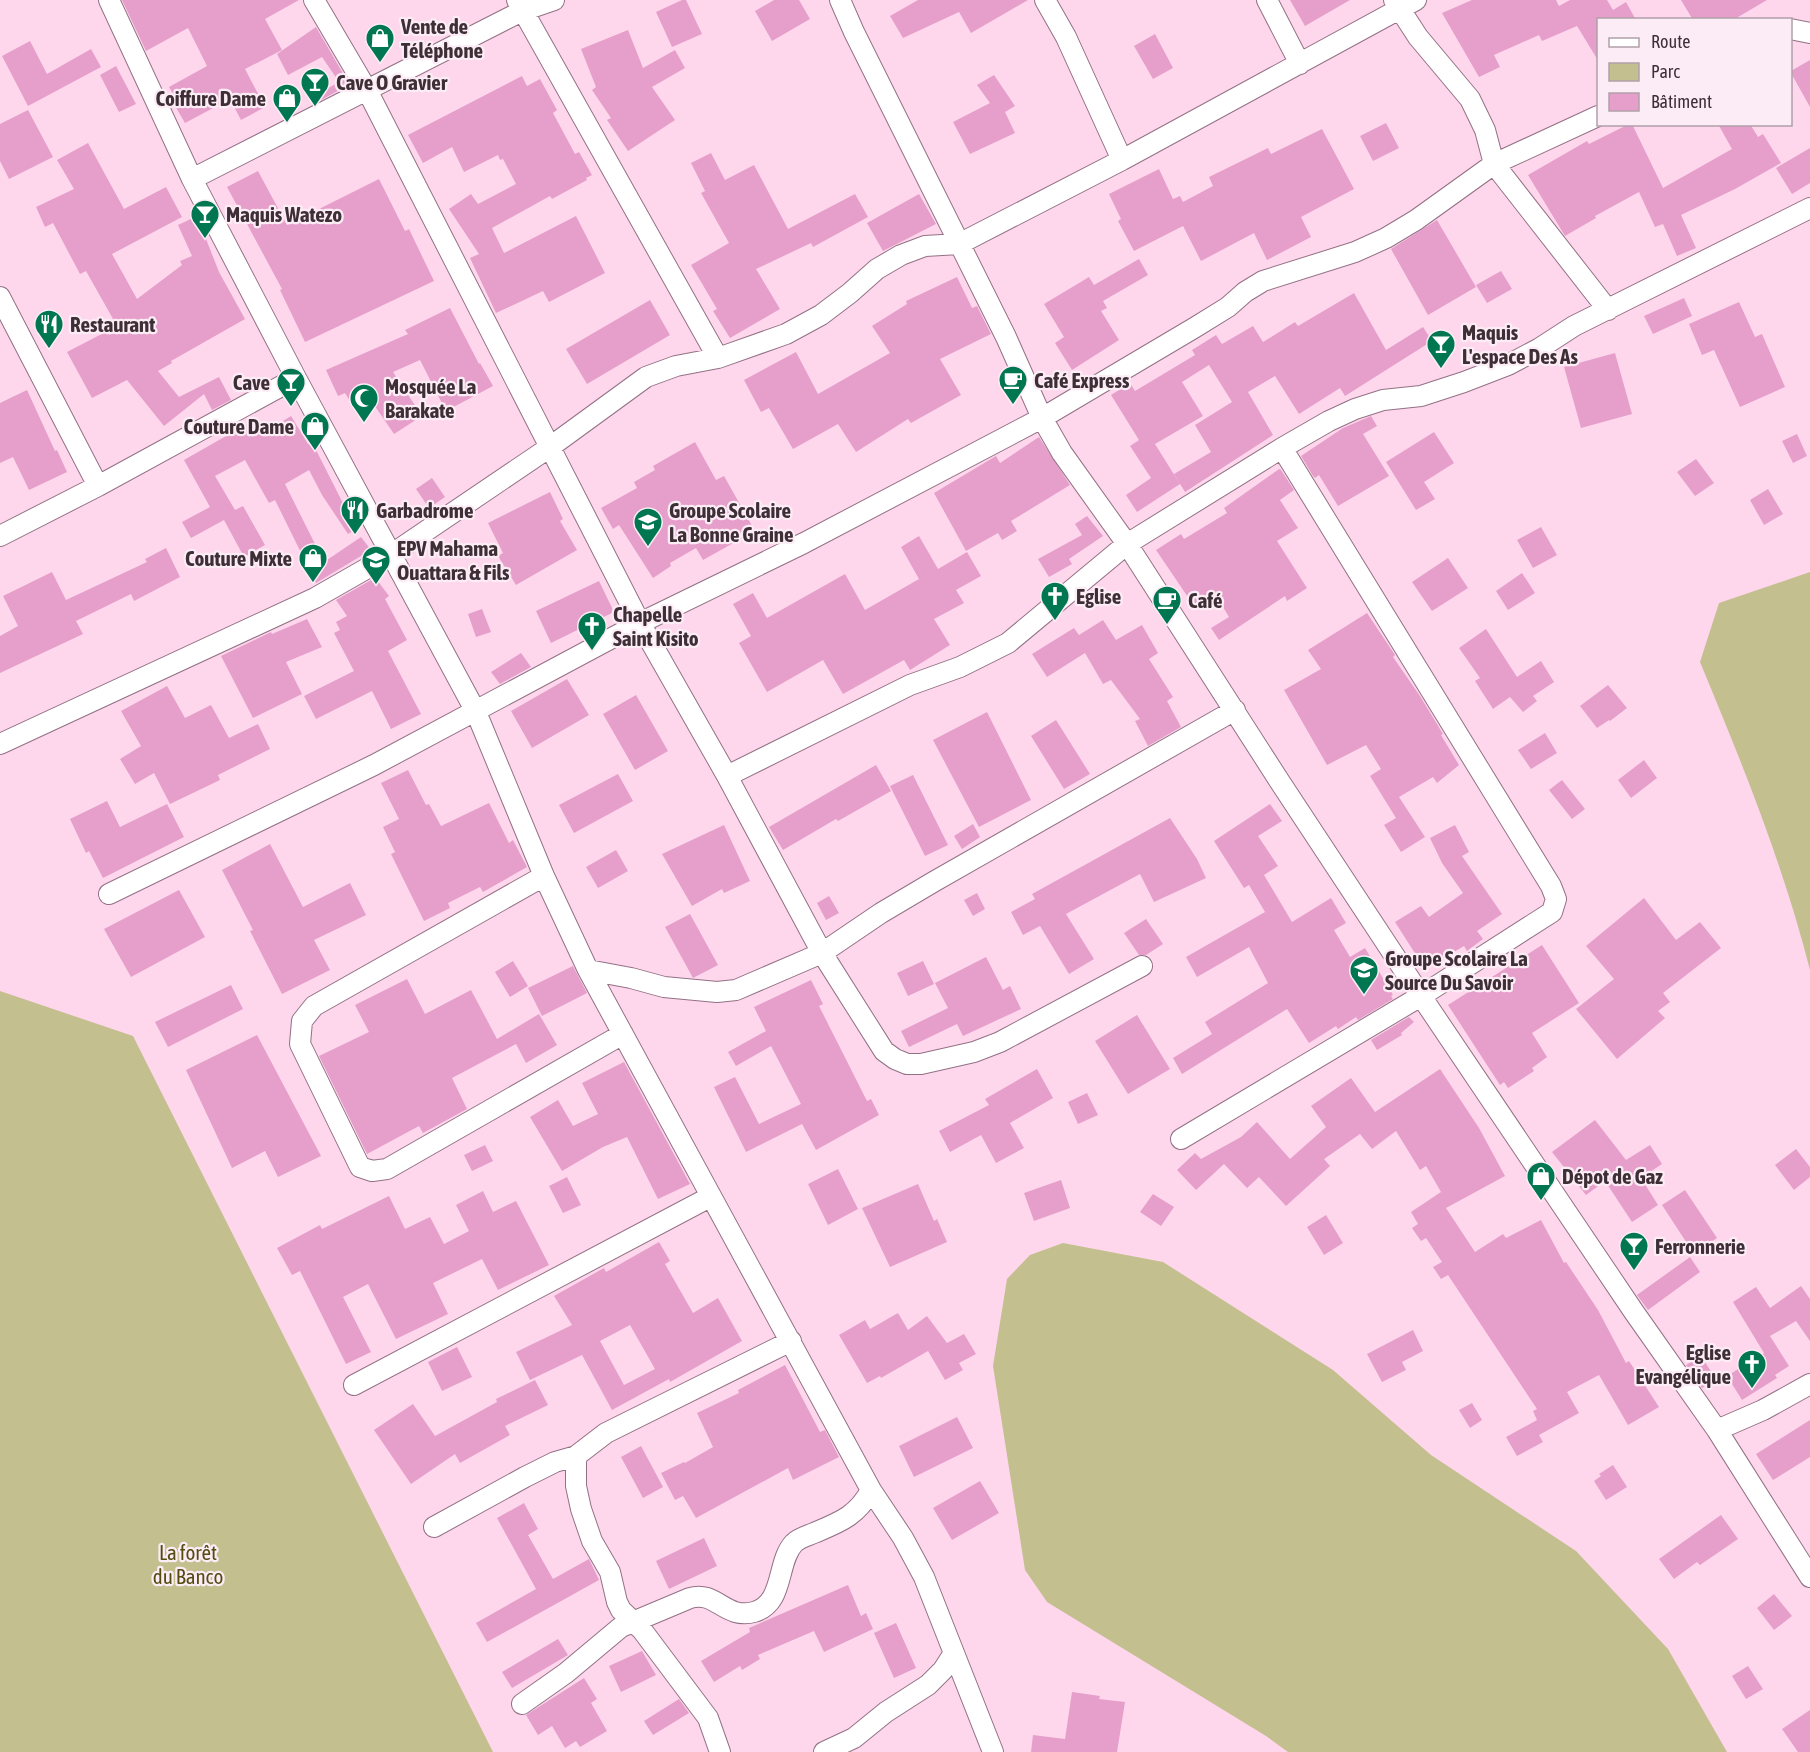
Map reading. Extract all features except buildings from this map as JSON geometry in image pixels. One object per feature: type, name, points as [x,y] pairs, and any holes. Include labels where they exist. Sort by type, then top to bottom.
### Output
[{"type":"street","points":[[109,0],[192,179],[476,712],[544,876],[588,970],[871,1490],[903,1538],[924,1577],[993,1752]]},
{"type":"street","points":[[314,0],[367,90],[640,623],[728,776],[822,953],[884,1051],[901,1062],[921,1064],[974,1052],[1000,1042],[1142,966]]},
{"type":"street","points":[[192,179],[367,90],[520,5],[554,0]]},
{"type":"street","points":[[840,0],[1006,337],[1042,418],[1062,453],[1128,544],[1280,782],[1421,996],[1640,1321],[1804,1554],[1810,1577]]},
{"type":"street","points":[[1045,0],[1066,37],[1122,160]]},
{"type":"street","points":[[1267,0],[1300,64]]},
{"type":"street","points":[[0,744],[315,598],[392,554],[550,447],[646,377],[676,366],[718,358],[786,334],[821,315],[877,269],[901,255],[925,246],[959,244],[1122,160],[1300,64],[1403,3],[1418,37],[1470,99],[1485,130],[1494,164],[1608,310]]},
{"type":"street","points":[[520,5],[718,358]]},
{"type":"street","points":[[1792,29],[1810,33]]},
{"type":"street","points":[[108,894],[374,765],[640,623],[804,543],[1042,418],[1194,328],[1263,281],[1355,252],[1386,238],[1416,220],[1494,164],[1597,117]]},
{"type":"street","points":[[728,776],[910,685],[960,667],[1008,643],[1128,544],[1282,448],[1355,409],[1383,400],[1421,396],[1508,365],[1574,326],[1810,208]]},
{"type":"street","points":[[0,297],[7,330],[98,486]]},
{"type":"street","points":[[0,536],[98,486],[296,378]]},
{"type":"street","points":[[1181,1139],[1421,996],[1552,912],[1556,899],[1551,886],[1282,448]]},
{"type":"street","points":[[588,970],[664,987],[717,992],[736,990],[822,953],[926,886],[1235,710]]},
{"type":"street","points":[[544,876],[314,1006],[302,1021],[300,1044],[360,1167],[372,1171],[387,1169],[624,1034]]},
{"type":"street","points":[[354,1385],[710,1197]]},
{"type":"street","points":[[434,1527],[555,1462],[576,1456],[606,1433],[791,1341]]},
{"type":"street","points":[[1718,1430],[1763,1410],[1810,1384]]},
{"type":"street","points":[[576,1456],[576,1486],[581,1509],[592,1541],[610,1572],[617,1602],[621,1610],[642,1630],[708,1718],[720,1752]]},
{"type":"street","points":[[522,1704],[566,1673],[621,1627],[634,1621],[700,1595],[710,1598],[726,1610],[740,1614],[755,1612],[768,1603],[779,1584],[787,1552],[795,1541],[854,1513],[871,1490]]},
{"type":"street","points":[[824,1752],[854,1738],[886,1712],[927,1685],[943,1671],[954,1653]]},
{"type":"green space","points":[[1810,572],[1810,970],[1774,853],[1700,662],[1719,603]]},
{"type":"green space","name":"La forêt du Banco","points":[[0,991],[133,1036],[493,1752],[0,1752]]},
{"type":"green space","points":[[1063,1243],[1163,1262],[1333,1370],[1431,1455],[1576,1551],[1668,1649],[1727,1752],[1288,1752],[1266,1736],[1047,1602],[1025,1570],[993,1366],[1007,1279],[1030,1255]]},
{"type":"place","name":"Vente de Téléphone","points":[[380,64]]},
{"type":"place","name":"Cave O Gravier","points":[[315,108]]},
{"type":"place","name":"Coiffure Dame","points":[[287,124]]},
{"type":"place","name":"Maquis Watezo","points":[[205,240]]},
{"type":"place","name":"Restaurant","points":[[49,350]]},
{"type":"place","name":"Maquis L'espace Des As","points":[[1441,370]]},
{"type":"place","name":"Café Express","points":[[1013,406]]},
{"type":"place","name":"Cave","points":[[291,408]]},
{"type":"place","name":"Mosquée La Barakate","points":[[364,424]]},
{"type":"place","name":"Couture Dame","points":[[315,452]]},
{"type":"place","name":"Garbadrome","points":[[355,536]]},
{"type":"place","name":"Groupe Scolaire La Bonne Graine","points":[[648,548]]},
{"type":"place","name":"Couture Mixte","points":[[313,584]]},
{"type":"place","name":"EPV Mahama Ouattara & Fils","points":[[376,586]]},
{"type":"place","name":"Eglise","points":[[1055,622]]},
{"type":"place","name":"Café","points":[[1167,626]]},
{"type":"place","name":"Chapelle Saint Kisito","points":[[592,652]]},
{"type":"place","name":"Groupe Scolaire La Source Du Savoir","points":[[1364,996]]},
{"type":"place","name":"Dépot de Gaz","points":[[1541,1202]]},
{"type":"place","name":"Ferronnerie","points":[[1634,1272]]},
{"type":"place","name":"Eglise Evangélique","points":[[1752,1390]]}]
